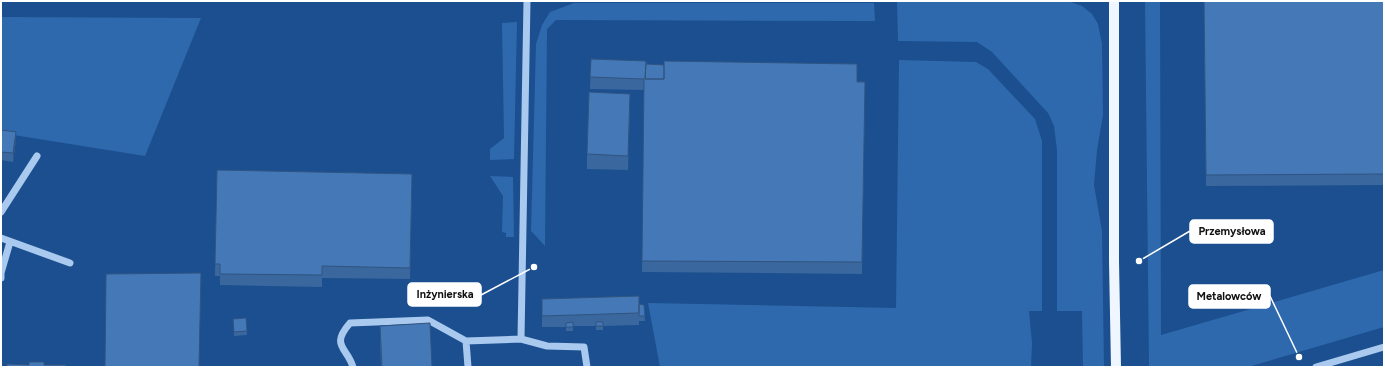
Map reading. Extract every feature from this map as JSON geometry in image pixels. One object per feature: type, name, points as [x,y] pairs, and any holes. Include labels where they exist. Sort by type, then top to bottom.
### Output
[{"type":"main road","points":[[1114,1],[1114,253],[1116,367]]},
{"type":"street","points":[[521,339],[527,1]]},
{"type":"street","points":[[1,212],[37,156]]},
{"type":"street","points":[[1,238],[70,263]]},
{"type":"street","points":[[1,278],[1,273],[10,242]]},
{"type":"street","points":[[353,367],[351,360],[344,352],[340,342],[343,332],[350,323],[428,320],[466,340],[521,339],[548,346],[584,346],[587,367]]},
{"type":"street","points":[[466,340],[468,367]]},
{"type":"street","points":[[1316,367],[1384,347]]},
{"type":"shaded area","points":[[1068,1],[1082,6],[1092,14],[1098,24],[1102,44],[1103,115],[1097,150],[1094,185],[1102,231],[1104,367],[1083,367],[1082,311],[1057,311],[1057,150],[1054,126],[1048,113],[992,52],[977,42],[898,41],[897,2]]},
{"type":"shaded area","points":[[1145,1],[1160,1],[1161,335],[1384,270],[1384,327],[1248,367],[1149,367]]},
{"type":"shaded area","points":[[574,3],[874,3],[875,21],[556,20],[547,29],[545,246],[531,231],[536,44],[542,25],[550,12]]},
{"type":"shaded area","points":[[1,17],[201,18],[145,156],[1,133]]},
{"type":"shaded area","points":[[517,22],[514,159],[490,160],[490,149],[504,138],[502,23]]},
{"type":"shaded area","points":[[899,60],[976,62],[988,69],[1035,119],[1042,141],[1042,311],[1029,311],[1032,343],[1031,367],[660,367],[648,303],[896,308]]},
{"type":"shaded area","points":[[490,176],[513,177],[514,237],[506,237],[506,233],[502,232],[503,196]]},
{"type":"building","points":[[1204,1],[1384,1],[1384,174],[1206,175]]},
{"type":"building","points":[[591,59],[646,61],[645,79],[664,79],[664,61],[857,64],[857,82],[865,82],[862,262],[642,261],[644,79],[590,77]]},
{"type":"building","points":[[646,64],[664,65],[664,79],[645,79]]},
{"type":"building","points":[[589,92],[630,94],[628,156],[587,154]]},
{"type":"building","points":[[1,130],[16,132],[13,153],[1,152]]},
{"type":"building","points":[[217,170],[412,174],[410,268],[322,266],[322,275],[220,274],[220,264],[215,264]]},
{"type":"building","points":[[201,273],[199,367],[105,367],[106,274]]},
{"type":"building","points":[[639,296],[639,313],[542,316],[542,299]]},
{"type":"building","points":[[639,304],[644,305],[645,316],[639,316]]},
{"type":"building","points":[[246,318],[247,331],[234,332],[233,319]]},
{"type":"building","points":[[573,322],[573,327],[566,327],[566,323]]},
{"type":"building","points":[[596,322],[603,322],[603,326],[596,326]]},
{"type":"building","points":[[430,323],[432,367],[382,367],[380,326]]},
{"type":"building","points":[[29,362],[44,362],[44,365],[66,365],[66,367],[7,367],[7,364],[29,365]]},
{"type":"place","name":"Przemysłowa","points":[[1139,261]]},
{"type":"place","name":"Inżynierska","points":[[534,267]]},
{"type":"place","name":"Metalowców","points":[[1299,357]]}]
